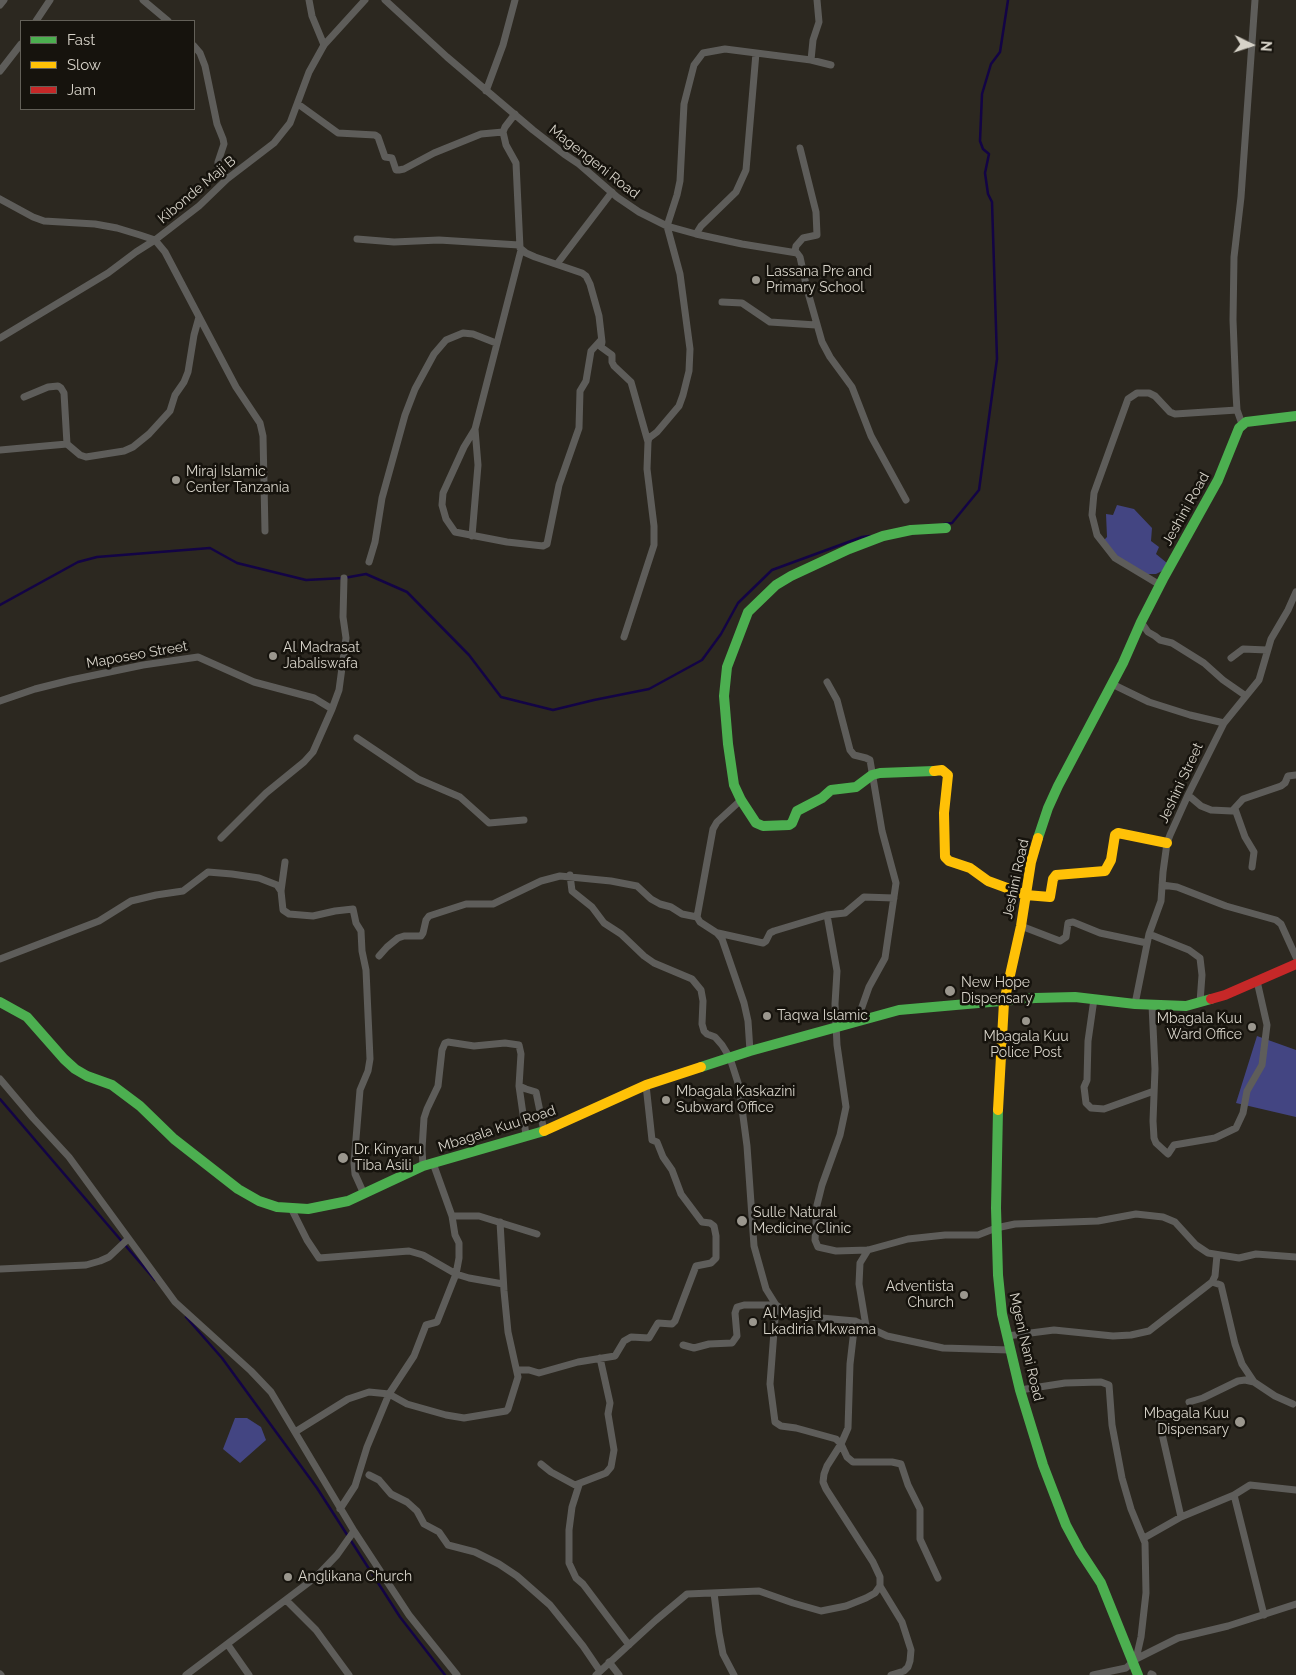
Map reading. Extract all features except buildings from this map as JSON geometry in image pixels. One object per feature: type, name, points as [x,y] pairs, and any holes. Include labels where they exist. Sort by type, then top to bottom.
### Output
[{"type":"street","points":[[0,5],[4,0]]},
{"type":"street","points":[[37,20],[50,0]]},
{"type":"street","points":[[144,0],[167,20]]},
{"type":"street","points":[[308,0],[312,16],[324,45]]},
{"type":"street","name":"Kibonde Maji B","points":[[0,338],[108,273],[155,240],[279,138],[290,123],[309,72],[324,45],[365,0]]},
{"type":"street","name":"Magengeni Road","points":[[385,0],[532,130],[579,164],[617,197],[639,212],[667,226],[696,234],[742,244],[795,252]]},
{"type":"street","points":[[486,91],[515,0]]},
{"type":"street","points":[[811,60],[813,40],[819,22],[817,0]]},
{"type":"street","points":[[1255,0],[1241,198],[1234,257],[1233,320],[1237,410],[1242,424],[1296,416]]},
{"type":"street","points":[[0,71],[20,45]]},
{"type":"street","points":[[195,47],[206,66],[217,124],[222,133],[224,144],[218,162],[218,169],[227,179]]},
{"type":"street","points":[[648,442],[649,438],[657,432],[679,406],[683,395],[690,356],[680,274],[667,226],[680,182],[684,104],[694,66],[703,53],[725,49],[811,60],[831,65]]},
{"type":"street","points":[[696,234],[701,226],[736,192],[746,170],[756,52]]},
{"type":"street","points":[[298,104],[338,133],[375,134],[378,137],[385,157],[392,158],[396,170],[404,169],[420,159],[481,134],[502,132]]},
{"type":"street","points":[[515,114],[502,132],[506,145],[516,163],[520,247],[475,429],[444,488],[442,497],[446,519],[457,534],[543,546],[547,544],[559,485],[579,428],[580,391],[586,381],[591,351],[601,340]]},
{"type":"street","points":[[800,148],[816,212],[817,235],[803,238],[796,246],[795,252],[800,257],[816,325],[825,350],[852,388],[871,436],[906,500]]},
{"type":"street","points":[[557,264],[612,192]]},
{"type":"street","points":[[0,199],[44,221],[95,224],[117,228],[155,240],[174,266],[236,387],[260,423],[263,436],[265,531]]},
{"type":"street","points":[[357,239],[394,242],[439,240],[520,247],[586,276],[599,316],[600,347],[612,355],[614,366],[631,382],[648,442],[647,469],[654,545],[624,637]]},
{"type":"street","points":[[722,302],[742,303],[770,322],[816,325]]},
{"type":"street","points":[[0,450],[67,444],[80,455],[86,457],[124,451],[133,447],[149,434],[170,411],[175,395],[188,372],[199,317]]},
{"type":"street","points":[[370,562],[382,498],[405,415],[434,354],[446,340],[463,333],[473,334],[496,343]]},
{"type":"street","points":[[24,397],[48,387],[58,386],[62,388],[64,393],[67,444]]},
{"type":"street","points":[[1160,585],[1114,558],[1097,535],[1092,515],[1094,493],[1128,399],[1137,393],[1149,393],[1170,412],[1176,414],[1237,410]]},
{"type":"street","name":"Jeshini Road","points":[[1004,1002],[1021,926],[1031,862],[1048,808],[1112,684],[1160,585],[1218,480],[1242,424]]},
{"type":"street","points":[[472,536],[478,465],[475,429]]},
{"type":"street","points":[[946,528],[911,530],[883,536],[849,549],[776,585],[750,609],[726,667],[724,696],[734,785],[756,823],[759,825],[789,825],[797,811],[822,798],[831,790],[856,787],[872,775],[887,772],[941,770],[948,775],[944,813],[945,858],[970,868],[988,882],[1026,895],[1050,897],[1053,880],[1056,875],[1106,870],[1111,860],[1116,834],[1167,843]]},
{"type":"street","points":[[221,838],[266,793],[304,762],[313,752],[339,690],[346,638],[343,617],[344,578]]},
{"type":"street","name":"Jeshini Street","points":[[1135,1004],[1149,934],[1161,901],[1167,843],[1224,723],[1259,680],[1272,636],[1288,610],[1296,592]]},
{"type":"street","points":[[1141,622],[1148,632],[1160,640],[1172,643],[1204,663],[1223,680],[1246,696]]},
{"type":"street","points":[[1231,658],[1243,649],[1267,650]]},
{"type":"street","name":"Maposeo Street","points":[[0,701],[35,689],[71,680],[143,665],[198,658],[254,682],[314,698],[332,709]]},
{"type":"street","points":[[827,682],[837,700],[850,750],[854,755],[870,760],[882,832],[896,883],[885,958],[868,987],[857,1022]]},
{"type":"street","points":[[1112,684],[1149,702],[1224,723]]},
{"type":"street","points":[[357,738],[418,779],[460,797],[489,823],[524,820]]},
{"type":"street","points":[[1188,796],[1201,806],[1211,810],[1230,812],[1243,799],[1281,786],[1285,783],[1288,776],[1296,775]]},
{"type":"street","points":[[697,918],[713,829],[717,822],[741,800]]},
{"type":"street","points":[[1235,809],[1254,852],[1252,867]]},
{"type":"street","points":[[285,862],[281,891],[283,910],[289,914],[313,916],[353,909],[356,923],[361,931],[362,951],[366,970],[370,1059],[360,1090],[354,1163],[357,1180],[364,1194]]},
{"type":"street","points":[[0,959],[99,921],[131,901],[183,891],[208,872],[259,878],[277,885],[281,891]]},
{"type":"street","points":[[570,875],[572,891],[592,907],[604,923],[620,934],[654,964],[692,979],[701,990],[704,1031],[715,1037],[730,1058],[739,1086],[747,1146],[754,1246],[766,1290],[776,1305],[788,1313],[799,1316],[855,1321],[887,1336],[943,1348],[1010,1350]]},
{"type":"street","points":[[379,956],[398,938],[403,936],[421,936],[429,916],[466,904],[494,904],[541,881],[570,875],[637,886],[651,899],[660,904],[682,914],[697,918],[717,932],[722,938],[739,984],[748,1021],[750,1051]]},
{"type":"street","points":[[1162,884],[1177,887],[1226,906],[1276,920],[1281,924],[1296,957]]},
{"type":"street","points":[[717,932],[764,943],[770,933],[774,931],[827,916],[845,913],[864,897],[894,898]]},
{"type":"street","points":[[827,916],[838,970],[835,1004],[836,1028],[838,1062],[846,1107],[840,1135],[822,1184],[818,1205],[816,1244],[818,1247],[827,1250],[868,1250],[908,1239],[945,1235],[978,1235],[996,1228],[1015,1224],[1098,1221],[1128,1215],[1164,1217],[1175,1222],[1202,1250],[1216,1255],[1239,1258],[1256,1254],[1296,1258]]},
{"type":"street","points":[[1021,926],[1060,941],[1065,938],[1068,923],[1073,922],[1100,933],[1147,943]]},
{"type":"street","points":[[1149,934],[1189,950],[1200,958],[1202,975],[1200,1002]]},
{"type":"street","name":"Mbagala Kuu Road","points":[[0,1002],[27,1017],[75,1069],[87,1076],[112,1085],[127,1096],[174,1139],[238,1189],[259,1201],[277,1207],[308,1209],[348,1201],[428,1165],[544,1131],[646,1085],[750,1051],[899,1010],[956,1004],[1075,997],[1135,1004],[1186,1006],[1225,995],[1296,964]]},
{"type":"street","points":[[1152,1005],[1154,1138],[1166,1154],[1169,1153],[1174,1145],[1215,1138],[1236,1128],[1243,1113],[1247,1091],[1262,1065],[1268,1025],[1256,981]]},
{"type":"street","points":[[1094,999],[1087,1048],[1087,1080],[1084,1087],[1086,1103],[1089,1107],[1100,1110],[1154,1091]]},
{"type":"street","name":"Mgeni Nani Road","points":[[1004,1002],[999,1086],[996,1228],[1002,1314],[1020,1390],[1043,1465],[1066,1524],[1101,1583],[1134,1661],[1138,1675]]},
{"type":"street","points":[[340,1509],[355,1486],[367,1447],[389,1394],[414,1356],[425,1327],[428,1324],[438,1322],[456,1274],[459,1245],[455,1235],[452,1216],[422,1149],[424,1118],[426,1109],[438,1086],[442,1050],[445,1043],[450,1042],[474,1046],[518,1044],[520,1046],[519,1086],[526,1135]]},
{"type":"street","points":[[0,1079],[32,1118],[69,1158],[176,1302],[252,1371],[271,1392],[340,1509],[409,1615],[457,1675]]},
{"type":"street","points":[[517,1370],[529,1370],[539,1373],[578,1362],[615,1356],[624,1341],[631,1337],[649,1338],[660,1322],[673,1323],[686,1295],[695,1268],[702,1264],[711,1263],[716,1258],[714,1226],[710,1223],[702,1222],[681,1194],[672,1170],[663,1157],[657,1142],[652,1140],[646,1085]]},
{"type":"street","points":[[519,1086],[536,1092],[544,1131]]},
{"type":"street","points":[[292,1208],[318,1258],[409,1251],[423,1255],[456,1274],[482,1282],[503,1284]]},
{"type":"street","points":[[452,1216],[472,1215],[537,1234]]},
{"type":"street","points":[[295,1432],[359,1394],[377,1392],[389,1394],[407,1404],[464,1418],[506,1411],[509,1408],[517,1383],[517,1370],[508,1332],[503,1284],[500,1222]]},
{"type":"street","points":[[0,1269],[93,1263],[109,1257],[128,1239]]},
{"type":"street","points":[[866,1326],[859,1284],[860,1263],[868,1250]]},
{"type":"street","points":[[1007,1336],[1048,1330],[1113,1336],[1149,1331],[1212,1282],[1215,1276],[1216,1255]]},
{"type":"street","points":[[1212,1282],[1221,1285],[1235,1344],[1242,1364],[1254,1382],[1275,1396],[1293,1404]]},
{"type":"street","points":[[683,1345],[694,1348],[709,1344],[732,1343],[737,1336],[735,1313],[737,1307],[744,1305],[776,1305]]},
{"type":"street","points":[[776,1305],[770,1384],[774,1421],[777,1425],[835,1438],[842,1444],[847,1457],[853,1462],[898,1463],[903,1466],[908,1485],[921,1511],[920,1539],[938,1578]]},
{"type":"street","points":[[855,1321],[850,1364],[848,1428],[842,1444],[827,1466],[823,1482],[873,1562],[880,1577],[880,1586],[902,1622],[911,1650],[908,1667],[904,1671],[891,1675]]},
{"type":"street","points":[[542,1464],[573,1485],[579,1485],[606,1473],[611,1467],[614,1450],[608,1414],[610,1403],[600,1358]]},
{"type":"street","points":[[1189,1402],[1203,1398],[1238,1381],[1254,1382]]},
{"type":"street","points":[[1020,1390],[1065,1383],[1108,1383],[1112,1425],[1122,1478],[1131,1509],[1144,1538],[1146,1592],[1141,1637],[1134,1661]]},
{"type":"street","points":[[1157,1412],[1181,1517]]},
{"type":"street","points":[[369,1475],[379,1480],[391,1494],[407,1502],[417,1511],[424,1524],[439,1532],[448,1545],[474,1552],[499,1564],[517,1576],[550,1605],[582,1646],[598,1673],[683,1597],[691,1593],[760,1591],[821,1611],[846,1606],[866,1598],[880,1586]]},
{"type":"street","points":[[579,1485],[572,1507],[569,1530],[569,1563],[576,1578],[583,1584],[629,1645]]},
{"type":"street","points":[[1144,1538],[1181,1517],[1234,1495],[1250,1485],[1296,1490]]},
{"type":"street","points":[[1234,1495],[1264,1615]]},
{"type":"street","points":[[186,1675],[287,1601],[316,1577],[337,1555],[354,1531]]},
{"type":"street","points":[[714,1593],[719,1633],[724,1654],[734,1675]]},
{"type":"street","points":[[287,1601],[316,1630],[349,1675]]},
{"type":"street","points":[[1093,1675],[1126,1668],[1134,1661],[1178,1638],[1228,1626],[1296,1604]]},
{"type":"street","points":[[228,1645],[249,1675]]},
{"type":"street","points":[[609,1662],[619,1675]]},
{"type":"shaded area","points":[[1117,505],[1134,509],[1152,528],[1151,541],[1159,547],[1156,554],[1167,563],[1162,571],[1156,574],[1146,574],[1119,560],[1104,540],[1107,537],[1106,514],[1113,515]]},
{"type":"shaded area","points":[[1257,1036],[1296,1050],[1296,1117],[1236,1103]]},
{"type":"shaded area","points":[[235,1418],[247,1418],[261,1427],[266,1440],[240,1463],[223,1449]]},
{"type":"waterway","points":[[944,524],[952,523],[979,490],[997,359],[992,202],[988,194],[985,173],[989,154],[983,149],[980,141],[982,94],[991,64],[1000,52],[1008,0]]},
{"type":"waterway","points":[[0,605],[78,562],[97,557],[210,548],[237,563],[306,580],[344,578],[366,574],[407,592],[469,655],[501,697],[553,710],[649,689],[702,660],[721,634],[738,603],[772,570],[862,537],[870,536]]},
{"type":"waterway","points":[[0,1099],[155,1280]]},
{"type":"waterway","points":[[186,1317],[222,1358],[317,1488],[400,1617],[445,1675]]},
{"type":"traffic: fast","points":[[1038,838],[1058,786],[1123,663],[1164,577],[1218,480],[1239,428],[1246,422],[1296,416]]},
{"type":"traffic: fast","points":[[934,771],[872,775],[856,787],[831,790],[822,798],[797,811],[792,823],[789,825],[763,826],[756,823],[734,785],[724,696],[727,667],[748,612],[776,585],[849,549],[883,536],[911,530],[946,528]]},
{"type":"traffic: fast","points":[[701,1067],[750,1051],[899,1010],[1035,998],[1075,997],[1135,1004],[1186,1006],[1211,999]]},
{"type":"traffic: fast","points":[[0,1002],[27,1017],[75,1069],[87,1076],[112,1085],[140,1106],[174,1139],[238,1189],[259,1201],[277,1207],[308,1209],[348,1201],[423,1166],[544,1131]]},
{"type":"traffic: fast","points":[[998,1110],[996,1208],[998,1275],[1002,1314],[1020,1390],[1043,1465],[1066,1525],[1101,1583],[1138,1675]]},
{"type":"traffic: slow","points":[[934,771],[942,770],[948,775],[944,813],[945,857],[949,861],[970,868],[988,881],[1026,895],[1050,897],[1053,879],[1056,875],[1105,871],[1111,860],[1115,835],[1118,833],[1167,843]]},
{"type":"traffic: slow","points":[[998,1110],[1004,1002],[1021,926],[1031,862],[1038,838]]},
{"type":"traffic: slow","points":[[544,1131],[646,1085],[701,1067]]},
{"type":"traffic: jam","points":[[1211,999],[1225,995],[1296,964]]},
{"type":"place","name":"Lassana Pre and Primary School","points":[[756,280]]},
{"type":"place","name":"Miraj Islamic Center Tanzania","points":[[176,480]]},
{"type":"place","name":"Al Madrasat Jabaliswafa","points":[[273,656]]},
{"type":"place","name":"New Hope Dispensary","points":[[950,991]]},
{"type":"place","name":"Taqwa Islamic","points":[[767,1016]]},
{"type":"place","name":"Mbagala Kuu Police Post","points":[[1026,1021]]},
{"type":"place","name":"Mbagala Kuu Ward Office","points":[[1252,1027]]},
{"type":"place","name":"Mbagala Kaskazini Subward Office","points":[[666,1100]]},
{"type":"place","name":"Dr. Kinyaru Tiba Asili","points":[[343,1158]]},
{"type":"place","name":"Sulle Natural Medicine Clinic","points":[[742,1221]]},
{"type":"place","name":"Adventista Church","points":[[964,1295]]},
{"type":"place","name":"Al Masjid Lkadiria Mkwama","points":[[753,1322]]},
{"type":"place","name":"Mbagala Kuu Dispensary","points":[[1240,1422]]},
{"type":"place","name":"Anglikana Church","points":[[288,1577]]}]
